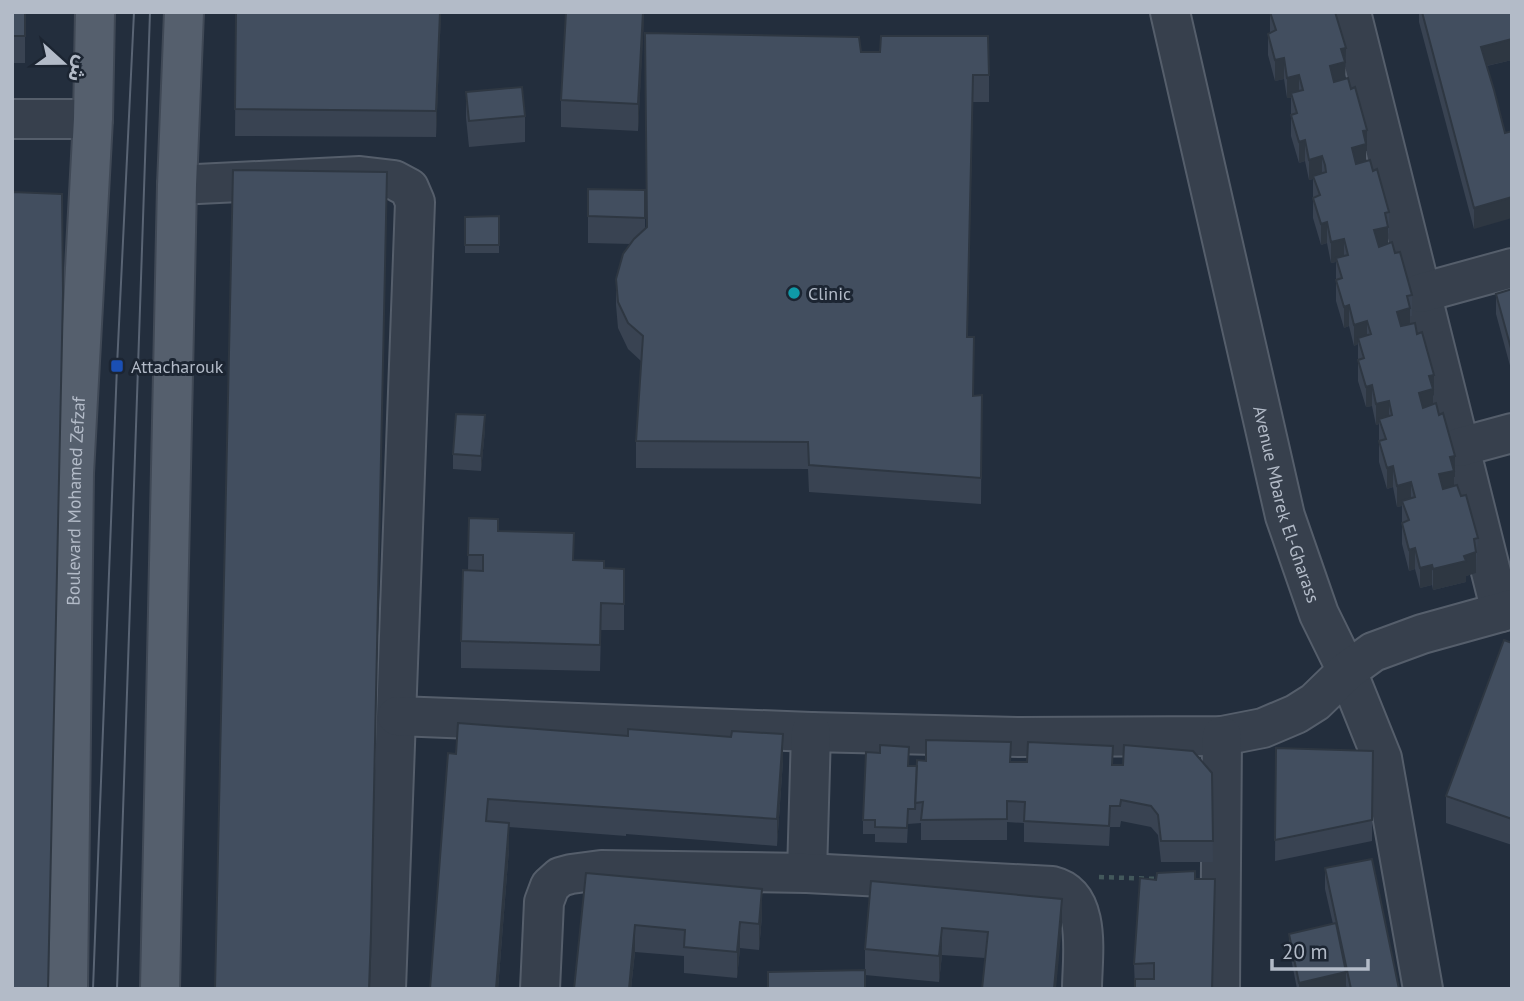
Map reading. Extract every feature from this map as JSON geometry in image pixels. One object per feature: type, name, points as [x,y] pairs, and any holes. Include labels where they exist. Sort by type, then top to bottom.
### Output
[{"type":"main road","name":"Boulevard Mohamed Zefzaf","points":[[68,989],[74,473],[93,120],[95,12]]},
{"type":"main road","points":[[160,989],[177,185],[184,12]]},
{"type":"street","name":"Avenue Mbarek El-Gharass","points":[[1170,12],[1285,516],[1319,614],[1347,671],[1382,758],[1423,989]]},
{"type":"street","points":[[397,716],[811,732],[1019,737],[1222,736],[1263,728],[1296,714],[1315,702],[1347,671],[1373,652],[1422,634],[1507,611],[1460,447],[1351,12]]},
{"type":"street","points":[[12,119],[93,120]]},
{"type":"street","points":[[177,185],[360,176],[394,180],[409,188],[415,202],[386,989]]},
{"type":"street","points":[[1421,293],[1512,268]]},
{"type":"street","points":[[1460,447],[1512,433]]},
{"type":"street","points":[[807,873],[811,732]]},
{"type":"street","points":[[1220,989],[1222,736]]},
{"type":"street","points":[[540,989],[544,902],[550,886],[560,877],[601,870],[807,873],[1061,888],[1075,900],[1081,915],[1082,989]]},
{"type":"path","points":[[1069,894],[1085,877],[1166,879]]},
{"type":"building","points":[[12,12],[25,12],[25,36],[12,36]]},
{"type":"building","points":[[236,12],[440,12],[436,111],[235,109]]},
{"type":"building","points":[[566,12],[643,12],[638,104],[561,100]]},
{"type":"building","points":[[1270,12],[1335,12],[1346,48],[1341,49],[1345,62],[1330,66],[1334,82],[1348,78],[1351,89],[1355,87],[1367,130],[1363,131],[1366,144],[1352,148],[1356,164],[1370,160],[1373,171],[1377,169],[1389,212],[1385,213],[1388,227],[1374,230],[1379,247],[1392,242],[1395,253],[1400,252],[1412,295],[1407,296],[1410,308],[1397,312],[1401,326],[1415,323],[1417,334],[1422,332],[1434,375],[1429,376],[1433,389],[1419,393],[1423,408],[1436,403],[1439,415],[1443,413],[1455,456],[1450,457],[1454,471],[1439,474],[1443,489],[1457,485],[1461,496],[1466,495],[1478,538],[1474,539],[1476,552],[1464,556],[1466,561],[1433,569],[1432,565],[1420,568],[1415,548],[1409,550],[1402,523],[1409,520],[1402,501],[1415,497],[1411,482],[1397,486],[1393,466],[1387,468],[1379,441],[1386,439],[1379,419],[1392,415],[1389,401],[1376,404],[1372,385],[1366,387],[1358,360],[1364,358],[1358,338],[1371,334],[1367,321],[1354,325],[1349,305],[1344,307],[1336,280],[1342,278],[1336,258],[1348,255],[1344,239],[1331,242],[1327,222],[1321,224],[1313,198],[1320,195],[1313,176],[1326,172],[1325,165],[1322,156],[1309,160],[1305,140],[1299,142],[1291,115],[1297,113],[1291,93],[1303,90],[1299,75],[1287,78],[1284,58],[1275,60],[1268,34],[1276,30]]},
{"type":"building","points":[[1422,12],[1512,12],[1512,39],[1481,47],[1505,133],[1512,131],[1512,197],[1474,208]]},
{"type":"building","name":"Clinic","points":[[645,33],[859,37],[861,52],[880,52],[881,36],[988,36],[989,75],[973,75],[967,337],[974,337],[973,396],[982,395],[981,478],[809,465],[808,442],[636,441],[643,336],[628,323],[618,302],[616,279],[623,254],[647,227]]},
{"type":"building","points":[[522,87],[525,116],[469,121],[466,92]]},
{"type":"building","points":[[233,170],[387,172],[369,989],[215,989]]},
{"type":"building","points":[[588,189],[645,190],[645,218],[588,216]]},
{"type":"building","points":[[12,192],[62,194],[63,293],[48,989],[12,989]]},
{"type":"building","points":[[499,216],[499,245],[465,245],[465,217]]},
{"type":"building","points":[[1512,289],[1512,352],[1496,294]]},
{"type":"building","points":[[456,414],[485,415],[481,456],[453,454]]},
{"type":"building","points":[[469,518],[498,519],[498,531],[574,533],[573,560],[604,561],[604,568],[624,569],[624,604],[601,603],[600,645],[461,641],[463,570],[483,571],[483,555],[468,555]]},
{"type":"building","points":[[1504,640],[1512,643],[1512,819],[1446,796]]},
{"type":"building","points":[[458,723],[628,736],[628,729],[731,737],[732,731],[783,734],[777,819],[488,799],[486,821],[509,823],[496,989],[430,989],[448,753],[456,754]]},
{"type":"building","points":[[926,740],[1011,742],[1010,762],[1027,762],[1028,742],[1113,746],[1112,765],[1123,765],[1124,745],[1193,751],[1212,773],[1213,841],[1161,841],[1158,815],[1151,806],[1121,800],[1120,806],[1110,806],[1109,826],[1024,821],[1025,802],[1007,801],[1007,819],[921,820],[923,802],[915,803],[917,760],[926,761]]},
{"type":"building","points":[[880,745],[909,747],[908,766],[917,766],[915,809],[908,809],[907,828],[875,827],[875,820],[863,820],[866,752],[880,753]]},
{"type":"building","points":[[1276,748],[1373,751],[1372,820],[1275,840]]},
{"type":"building","points":[[1372,859],[1399,989],[1351,989],[1325,868]]},
{"type":"building","points":[[1195,871],[1195,879],[1215,879],[1212,989],[1135,989],[1135,979],[1154,979],[1154,963],[1134,964],[1140,878],[1156,880],[1157,873]]},
{"type":"building","points":[[586,873],[762,889],[759,924],[740,922],[737,952],[684,947],[685,930],[635,925],[629,989],[574,989]]},
{"type":"building","points":[[871,881],[1062,899],[1054,989],[982,989],[988,932],[942,928],[939,956],[865,949]]},
{"type":"building","points":[[1336,923],[1346,972],[1299,983],[1289,934]]},
{"type":"building","points":[[865,970],[865,989],[768,989],[768,972]]},
{"type":"tram line","points":[[93,989],[117,366],[134,12]]},
{"type":"tram line","points":[[117,989],[150,12]]},
{"type":"place","name":"Clinic","points":[[794,293]]},
{"type":"place","name":"Attacharouk","points":[[117,366]]}]
